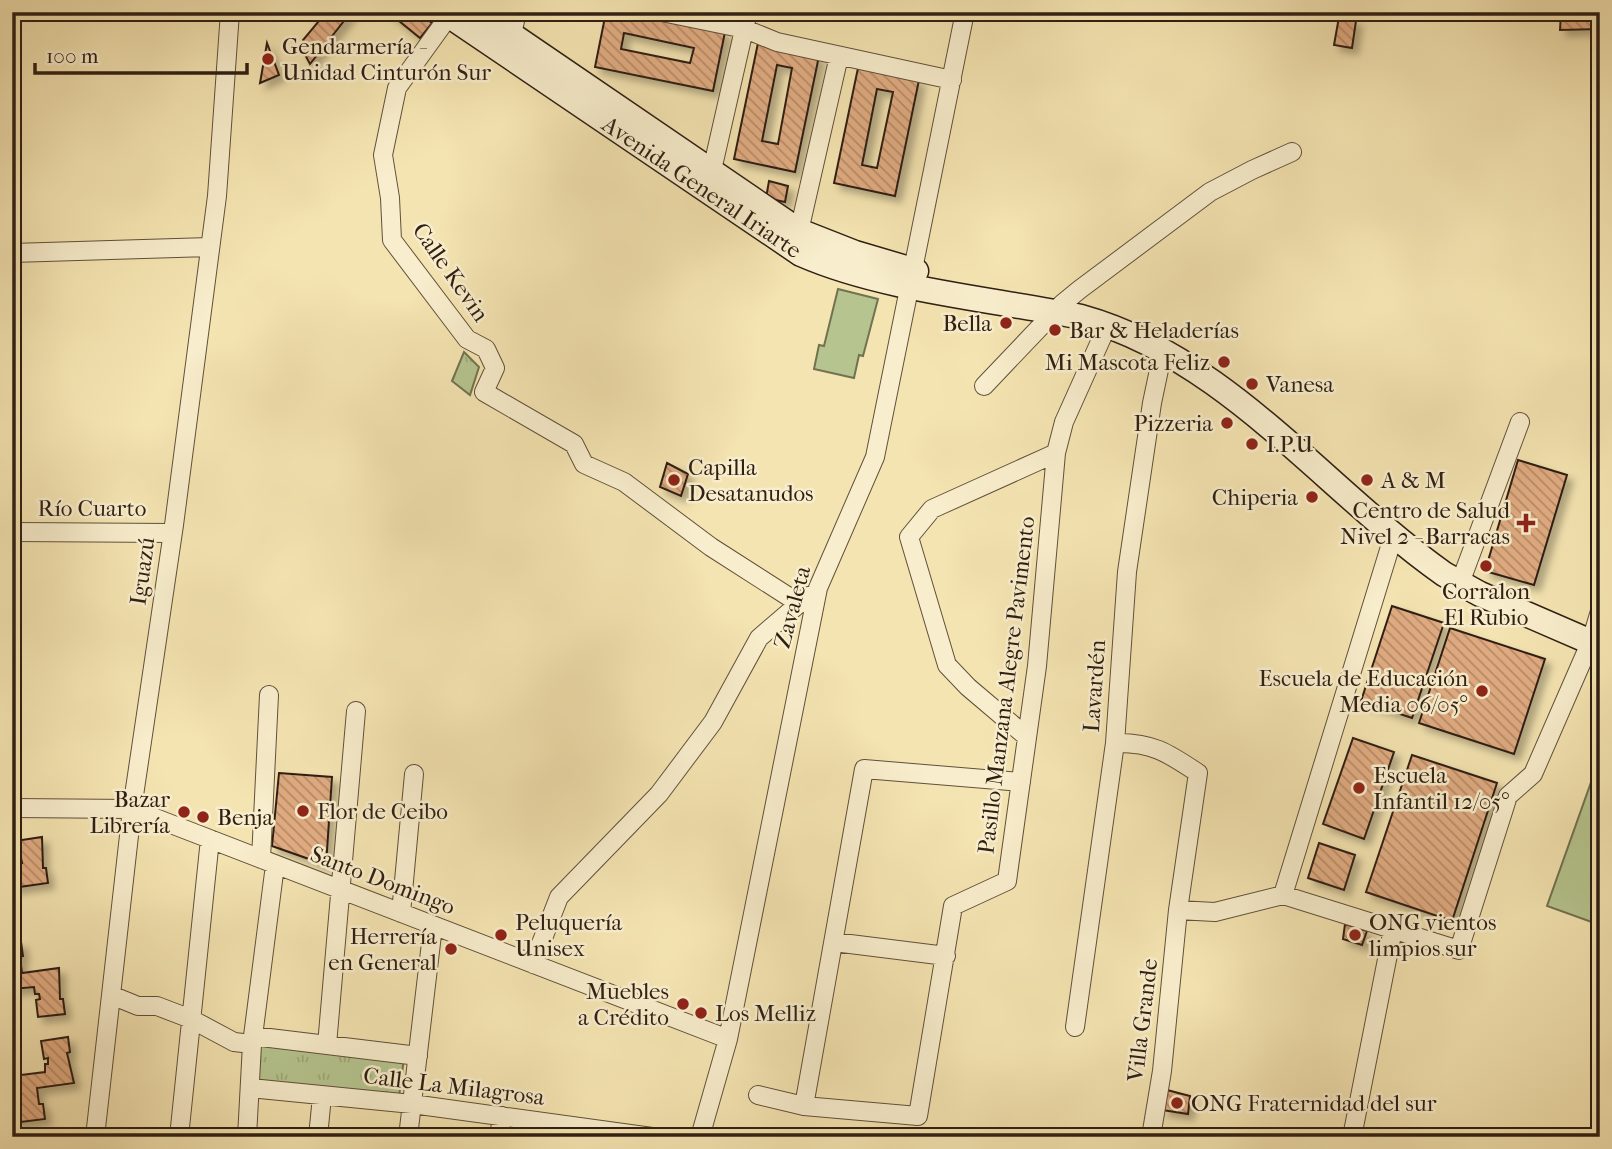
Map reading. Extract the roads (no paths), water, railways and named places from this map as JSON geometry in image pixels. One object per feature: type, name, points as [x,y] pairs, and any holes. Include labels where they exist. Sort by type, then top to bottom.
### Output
[{"type":"main road","name":"Avenida General Iriarte","points":[[478,12],[510,46]]},
{"type":"main road","name":"Avenida General Iriarte","points":[[446,14],[510,46],[797,240],[801,254],[829,265],[1114,316],[1177,344],[1204,366],[1220,387]]},
{"type":"main road","name":"Avenida General Iriarte","points":[[1058,308],[1108,324],[1167,351],[1198,375],[1220,387],[1437,569],[1460,583],[1595,644]]},
{"type":"street","name":"Iguazú","points":[[95,1137],[132,809],[217,196],[230,12]]},
{"type":"street","points":[[510,46],[517,12]]},
{"type":"street","points":[[662,12],[747,21],[777,42],[951,80]]},
{"type":"street","name":"Zavaleta","points":[[700,1137],[728,1039],[818,588],[875,457],[965,12]]},
{"type":"street","name":"Calle Kevin","points":[[446,14],[397,88],[383,155],[393,240],[467,339],[486,349],[495,368],[484,392],[575,444],[583,464],[624,482],[710,547],[800,604]]},
{"type":"street","points":[[709,181],[747,21]]},
{"type":"street","points":[[797,240],[839,56]]},
{"type":"street","points":[[984,386],[1058,308],[1210,192],[1292,152]]},
{"type":"street","points":[[12,253],[209,247]]},
{"type":"street","name":"Pasillo Manzana Alegre Pavimento","points":[[758,1095],[804,1106],[918,1116],[953,906],[1007,881],[1037,666],[1056,453],[1064,422],[1108,324]]},
{"type":"street","name":"Lavardén","points":[[1075,1027],[1115,743],[1127,572],[1152,403],[1160,365],[1167,351]]},
{"type":"street","points":[[1460,583],[1520,422]]},
{"type":"street","points":[[1027,737],[968,687],[947,665],[909,537],[932,509],[1056,453]]},
{"type":"street","name":"Río Cuarto","points":[[12,531],[172,533]]},
{"type":"street","points":[[1283,895],[1394,534]]},
{"type":"street","points":[[533,964],[559,897],[659,794],[713,722],[759,638],[818,588]]},
{"type":"street","points":[[1178,909],[1215,912],[1283,895],[1459,950],[1508,796],[1533,774],[1595,644],[1600,611]]},
{"type":"street","points":[[247,1137],[268,862],[269,695]]},
{"type":"street","points":[[327,1045],[356,711]]},
{"type":"street","name":"Villa Grande","points":[[1115,743],[1139,743],[1172,755],[1198,773],[1178,909],[1162,1071],[1151,1137]]},
{"type":"street","points":[[804,1106],[864,769],[1021,782]]},
{"type":"street","points":[[401,913],[414,774]]},
{"type":"street","name":"Santo Domingo","points":[[12,808],[132,809],[728,1039]]},
{"type":"street","points":[[179,1137],[210,839]]},
{"type":"street","points":[[408,1137],[433,926]]},
{"type":"street","points":[[1352,1137],[1393,929]]},
{"type":"street","points":[[834,942],[946,956]]},
{"type":"street","points":[[111,995],[138,1006],[157,1006],[191,1019],[234,1042],[253,1040],[327,1045],[418,1056]]},
{"type":"street","name":"Calle La Milagrosa","points":[[250,1088],[412,1104],[502,1116],[566,1130],[652,1137]]},
{"type":"street","points":[[318,1137],[322,1096]]},
{"type":"street","points":[[499,1137],[502,1116]]},
{"type":"place","name":"Gendarmería - Unidad Cinturón Sur","points":[[268,59]]},
{"type":"place","name":"Bella","points":[[1006,323]]},
{"type":"place","name":"Bar & Heladerías","points":[[1055,330]]},
{"type":"place","name":"Mi Mascota Feliz","points":[[1224,362]]},
{"type":"place","name":"Vanesa","points":[[1252,384]]},
{"type":"place","name":"Pizzeria","points":[[1227,423]]},
{"type":"place","name":"I.P.U","points":[[1252,444]]},
{"type":"place","name":"Capilla Desatanudos","points":[[674,480]]},
{"type":"place","name":"A & M","points":[[1367,480]]},
{"type":"place","name":"Chiperia","points":[[1312,497]]},
{"type":"place","name":"Centro de Salud Nivel 2 - Barracas","points":[[1526,523]]},
{"type":"place","name":"Corralon El Rubio","points":[[1486,566]]},
{"type":"place","name":"Escuela de Educación Media 06/05°","points":[[1482,691]]},
{"type":"place","name":"Escuela Infantil 12/05°","points":[[1359,788]]},
{"type":"place","name":"Flor de Ceibo","points":[[303,811]]},
{"type":"place","name":"Bazar Librería","points":[[184,812]]},
{"type":"place","name":"Benja","points":[[203,817]]},
{"type":"place","name":"Peluquería Unisex","points":[[501,935]]},
{"type":"place","name":"ONG vientos limpios sur","points":[[1355,935]]},
{"type":"place","name":"Herrería en General","points":[[451,949]]},
{"type":"place","name":"Muebles a Crédito","points":[[683,1004]]},
{"type":"place","name":"Los Melliz","points":[[701,1013]]},
{"type":"place","name":"ONG Fraternidad del sur","points":[[1177,1103]]}]
